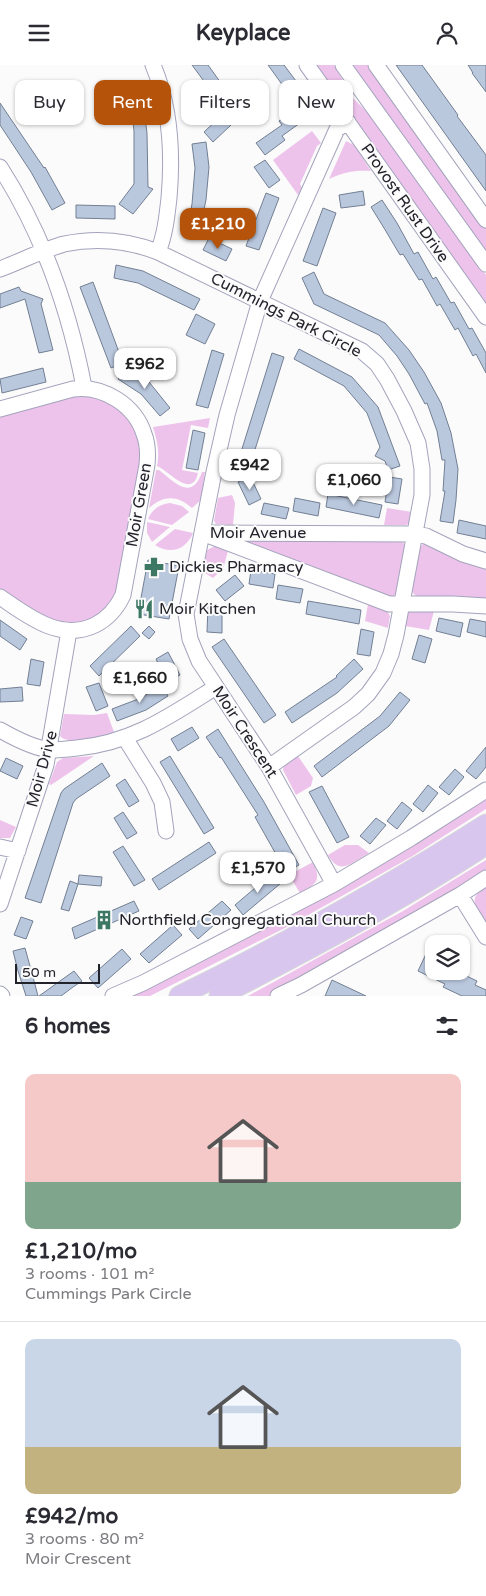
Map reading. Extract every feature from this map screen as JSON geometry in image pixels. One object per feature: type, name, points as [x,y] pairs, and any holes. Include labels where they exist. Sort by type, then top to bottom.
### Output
[{"type":"main road","points":[[178,996],[231,970],[380,889],[486,824]]},
{"type":"main road","points":[[218,996],[368,916],[446,871],[486,845]]},
{"type":"street","points":[[153,65],[162,85],[171,147],[167,214],[162,242],[158,252]]},
{"type":"street","name":"Provost Rust Drive","points":[[307,65],[318,80]]},
{"type":"street","name":"Provost Rust Drive","points":[[343,65],[486,264]]},
{"type":"street","points":[[376,65],[486,220]]},
{"type":"street","name":"Moir Crescent","points":[[334,884],[269,767],[199,661],[190,639],[186,614],[227,415],[260,301],[337,129],[343,125]]},
{"type":"street","name":"Provost Rust Drive","points":[[350,125],[486,317]]},
{"type":"street","points":[[0,167],[16,191],[44,252],[70,324],[84,387],[0,409]]},
{"type":"street","name":"Cummings Park Circle","points":[[0,269],[63,245],[85,241],[112,240],[137,244],[158,252],[362,351],[376,364],[387,379],[418,443],[422,469],[422,495],[416,534],[391,654],[383,673],[368,694],[354,707],[269,767]]},
{"type":"street","name":"Moir Green","points":[[0,597],[43,624],[58,629],[80,631],[98,624],[117,608],[123,595],[147,465],[148,455],[145,435],[130,410],[102,391],[84,387]]},
{"type":"street","name":"Moir Avenue","points":[[202,533],[416,534],[426,536],[463,554],[486,561]]},
{"type":"street","name":"Moir Avenue","points":[[202,533],[390,604],[486,606]]},
{"type":"street","name":"Moir Drive","points":[[0,904],[49,750],[70,631]]},
{"type":"street","points":[[0,730],[49,750],[92,747],[125,738],[160,722],[216,687]]},
{"type":"street","points":[[125,738],[153,783],[162,802],[166,831]]},
{"type":"street","points":[[113,996],[168,970],[334,884],[486,790]]},
{"type":"street","points":[[0,847],[18,851]]},
{"type":"street","points":[[278,996],[304,990],[486,878]]},
{"type":"street","points":[[460,895],[486,937]]},
{"type":"shaded area","points":[[314,65],[334,65],[343,80],[325,80]]},
{"type":"shaded area","points":[[352,65],[371,65],[486,227],[486,254]]},
{"type":"shaded area","points":[[353,98],[375,120],[417,176],[486,275],[486,307],[353,120]]},
{"type":"shaded area","points":[[312,131],[321,143],[317,146],[300,184],[302,188],[298,195],[273,160]]},
{"type":"shaded area","points":[[346,141],[354,145],[371,171],[350,172],[329,179]]},
{"type":"shaded area","points":[[70,394],[91,394],[115,406],[127,417],[137,434],[140,462],[117,595],[108,609],[85,623],[56,624],[0,592],[0,412]]},
{"type":"shaded area","points":[[210,418],[208,428],[191,425],[182,470],[198,473],[195,481],[191,484],[185,484],[157,466],[158,446],[153,427]]},
{"type":"shaded area","points":[[156,470],[159,470],[182,487],[188,488],[198,481],[202,472],[205,472],[201,500],[192,508],[181,501],[170,498],[160,501],[149,508]]},
{"type":"shaded area","points":[[232,495],[235,503],[233,525],[216,524],[214,521],[218,498]]},
{"type":"shaded area","points":[[170,503],[182,506],[189,512],[172,525],[148,519],[157,508]]},
{"type":"shaded area","points":[[387,508],[412,512],[410,523],[406,525],[384,525]]},
{"type":"shaded area","points":[[147,522],[170,527],[152,542],[147,533]]},
{"type":"shaded area","points":[[175,529],[193,533],[182,547],[177,549],[166,550],[155,545]]},
{"type":"shaded area","points":[[249,539],[402,541],[406,546],[397,592],[391,597],[248,545]]},
{"type":"shaded area","points":[[424,543],[486,566],[486,602],[417,597],[412,592],[420,547]]},
{"type":"shaded area","points":[[215,546],[228,551],[223,569],[213,578],[203,572],[207,550]]},
{"type":"shaded area","points":[[368,604],[387,611],[390,616],[388,628],[365,621]]},
{"type":"shaded area","points":[[408,611],[434,611],[429,630],[405,626]]},
{"type":"shaded area","points":[[107,713],[114,732],[94,738],[77,740],[64,739],[60,736],[64,714],[94,715]]},
{"type":"shaded area","points":[[94,756],[51,785],[49,784],[57,762],[63,758]]},
{"type":"shaded area","points":[[298,756],[313,778],[311,786],[296,795],[283,770],[284,766]]},
{"type":"shaded area","points":[[486,796],[486,809],[411,857],[287,927],[150,996],[123,996]]},
{"type":"shaded area","points":[[0,820],[16,827],[10,838],[0,838]]},
{"type":"shaded area","points":[[345,845],[358,845],[369,853],[347,866],[337,865],[328,855]]},
{"type":"shaded area","points":[[486,860],[486,873],[278,992],[270,996],[248,996],[403,911]]},
{"type":"shaded area","points":[[313,862],[317,874],[316,881],[300,893],[289,875]]},
{"type":"shaded area","points":[[486,887],[486,927],[472,906],[475,904],[475,898]]},
{"type":"building","points":[[192,65],[208,65],[219,80],[203,80]]},
{"type":"building","points":[[268,65],[284,65],[295,80],[279,80]]},
{"type":"building","points":[[396,65],[422,65],[458,115],[486,155],[486,191]]},
{"type":"building","points":[[468,65],[486,65],[486,92],[472,73]]},
{"type":"building","points":[[0,103],[45,167],[65,203],[52,210],[31,172],[0,125]]},
{"type":"building","points":[[133,125],[146,125],[148,187],[153,189],[133,214],[119,204],[134,184]]},
{"type":"building","points":[[211,125],[231,125],[213,142],[204,132]]},
{"type":"building","points":[[282,125],[297,125],[282,136],[285,140],[265,155],[256,143]]},
{"type":"building","points":[[206,142],[209,167],[206,200],[199,232],[187,229],[192,204],[195,168],[192,144]]},
{"type":"building","points":[[265,160],[280,180],[269,188],[254,167]]},
{"type":"building","points":[[363,191],[365,205],[341,208],[339,195]]},
{"type":"building","points":[[266,193],[279,198],[259,250],[246,246]]},
{"type":"building","points":[[382,200],[414,254],[418,252],[433,279],[436,277],[451,303],[454,302],[469,329],[472,328],[486,353],[486,373],[476,354],[473,356],[458,328],[455,330],[440,304],[437,306],[422,279],[419,280],[403,254],[400,255],[371,207]]},
{"type":"building","points":[[76,205],[115,206],[115,219],[76,218]]},
{"type":"building","points":[[323,208],[336,213],[317,266],[303,261]]},
{"type":"building","points":[[209,238],[232,249],[226,261],[203,250]]},
{"type":"building","points":[[116,265],[143,271],[200,299],[194,310],[138,283],[114,278]]},
{"type":"building","points":[[314,272],[324,294],[385,323],[409,350],[424,372],[441,403],[451,433],[458,469],[453,523],[440,521],[445,491],[443,491],[445,460],[442,460],[437,431],[427,403],[425,404],[397,356],[379,335],[314,304],[302,278]]},
{"type":"building","points":[[93,282],[123,363],[111,368],[80,287]]},
{"type":"building","points":[[19,287],[21,291],[43,299],[41,304],[53,350],[39,353],[25,299],[0,308],[0,294]]},
{"type":"building","points":[[196,314],[215,324],[205,344],[186,335]]},
{"type":"building","points":[[299,349],[352,377],[378,407],[400,466],[388,470],[385,461],[375,456],[380,447],[367,413],[344,386],[294,359]]},
{"type":"building","points":[[212,350],[224,354],[208,408],[196,405]]},
{"type":"building","points":[[272,353],[284,357],[248,472],[236,468]]},
{"type":"building","points":[[126,367],[149,382],[170,408],[160,416],[141,394],[118,379]]},
{"type":"building","points":[[43,368],[46,382],[2,393],[0,379]]},
{"type":"building","points":[[193,430],[205,433],[198,470],[186,468]]},
{"type":"building","points":[[250,476],[261,499],[249,505],[238,482]]},
{"type":"building","points":[[389,477],[402,479],[398,504],[385,502]]},
{"type":"building","points":[[328,494],[382,505],[379,518],[326,507]]},
{"type":"building","points":[[295,498],[320,503],[318,516],[293,511]]},
{"type":"building","points":[[264,503],[289,508],[286,519],[261,514]]},
{"type":"building","points":[[459,520],[486,526],[486,539],[457,533]]},
{"type":"building","points":[[148,560],[179,566],[169,619],[138,614]]},
{"type":"building","points":[[251,570],[275,574],[273,588],[249,584]]},
{"type":"building","points":[[235,575],[244,586],[225,601],[216,590]]},
{"type":"building","points":[[278,585],[303,589],[300,603],[276,599]]},
{"type":"building","points":[[308,601],[361,610],[359,624],[306,614]]},
{"type":"building","points":[[208,607],[222,607],[222,633],[207,632]]},
{"type":"building","points":[[439,618],[463,623],[460,637],[436,631]]},
{"type":"building","points":[[470,619],[486,622],[486,637],[467,632]]},
{"type":"building","points":[[0,620],[27,639],[20,650],[0,636]]},
{"type":"building","points":[[131,626],[140,636],[99,676],[90,666]]},
{"type":"building","points":[[149,626],[155,632],[149,639],[142,633]]},
{"type":"building","points":[[361,629],[374,632],[370,656],[357,654]]},
{"type":"building","points":[[419,635],[432,639],[425,663],[412,659]]},
{"type":"building","points":[[224,639],[276,715],[264,723],[212,647]]},
{"type":"building","points":[[168,652],[180,675],[167,682],[156,659]]},
{"type":"building","points":[[31,659],[44,662],[40,686],[27,684]]},
{"type":"building","points":[[354,659],[363,669],[337,693],[292,723],[285,712],[337,677]]},
{"type":"building","points":[[99,683],[108,706],[96,711],[86,687]]},
{"type":"building","points":[[161,685],[168,696],[146,710],[117,721],[112,709],[141,698]]},
{"type":"building","points":[[22,687],[23,701],[0,702],[0,689]]},
{"type":"building","points":[[400,692],[410,700],[389,726],[322,777],[314,766],[380,716]]},
{"type":"building","points":[[192,727],[199,738],[178,751],[171,739]]},
{"type":"building","points":[[218,729],[264,802],[299,865],[286,872],[255,817],[258,815],[206,737]]},
{"type":"building","points":[[486,747],[486,767],[476,779],[466,771]]},
{"type":"building","points":[[170,756],[214,828],[204,834],[160,762]]},
{"type":"building","points":[[6,758],[23,766],[17,779],[0,771]]},
{"type":"building","points":[[102,763],[110,776],[73,803],[41,903],[25,898],[61,793]]},
{"type":"building","points":[[455,769],[464,777],[449,795],[439,787]]},
{"type":"building","points":[[125,779],[139,801],[129,807],[116,785]]},
{"type":"building","points":[[428,785],[438,793],[423,812],[413,804]]},
{"type":"building","points":[[322,786],[349,837],[337,843],[309,792]]},
{"type":"building","points":[[402,802],[412,810],[397,829],[387,821]]},
{"type":"building","points":[[123,812],[137,833],[127,839],[114,818]]},
{"type":"building","points":[[376,818],[386,825],[370,844],[360,836]]},
{"type":"building","points":[[209,842],[216,853],[159,890],[152,879]]},
{"type":"building","points":[[123,846],[145,880],[134,886],[113,852]]},
{"type":"building","points":[[79,875],[102,877],[101,886],[78,884]]},
{"type":"building","points":[[268,877],[276,877],[281,883],[243,915],[235,905]]},
{"type":"building","points":[[70,881],[78,884],[69,911],[61,909]]},
{"type":"building","name":"Northfield Congregational Church","points":[[134,901],[139,911],[75,939],[72,928]]},
{"type":"building","points":[[222,901],[231,910],[198,939],[189,929]]},
{"type":"building","points":[[21,917],[33,921],[26,939],[14,935]]},
{"type":"building","points":[[173,925],[182,935],[149,963],[140,954]]},
{"type":"building","points":[[25,948],[38,996],[26,996],[18,971],[13,951]]},
{"type":"building","points":[[122,949],[131,959],[98,988],[89,978]]},
{"type":"building","points":[[425,956],[425,974],[418,971]]},
{"type":"building","points":[[74,971],[82,981],[61,996],[39,996]]},
{"type":"building","points":[[470,978],[477,981],[475,985],[486,990],[486,996],[462,996],[443,987],[445,984],[437,980],[470,980]]},
{"type":"building","points":[[332,980],[366,996],[325,996]]},
{"type":"place","name":"Dickies Pharmacy","points":[[154,567]]},
{"type":"place","name":"Moir Kitchen","points":[[144,609]]},
{"type":"place","name":"Northfield Congregational Church","points":[[104,920]]}]
